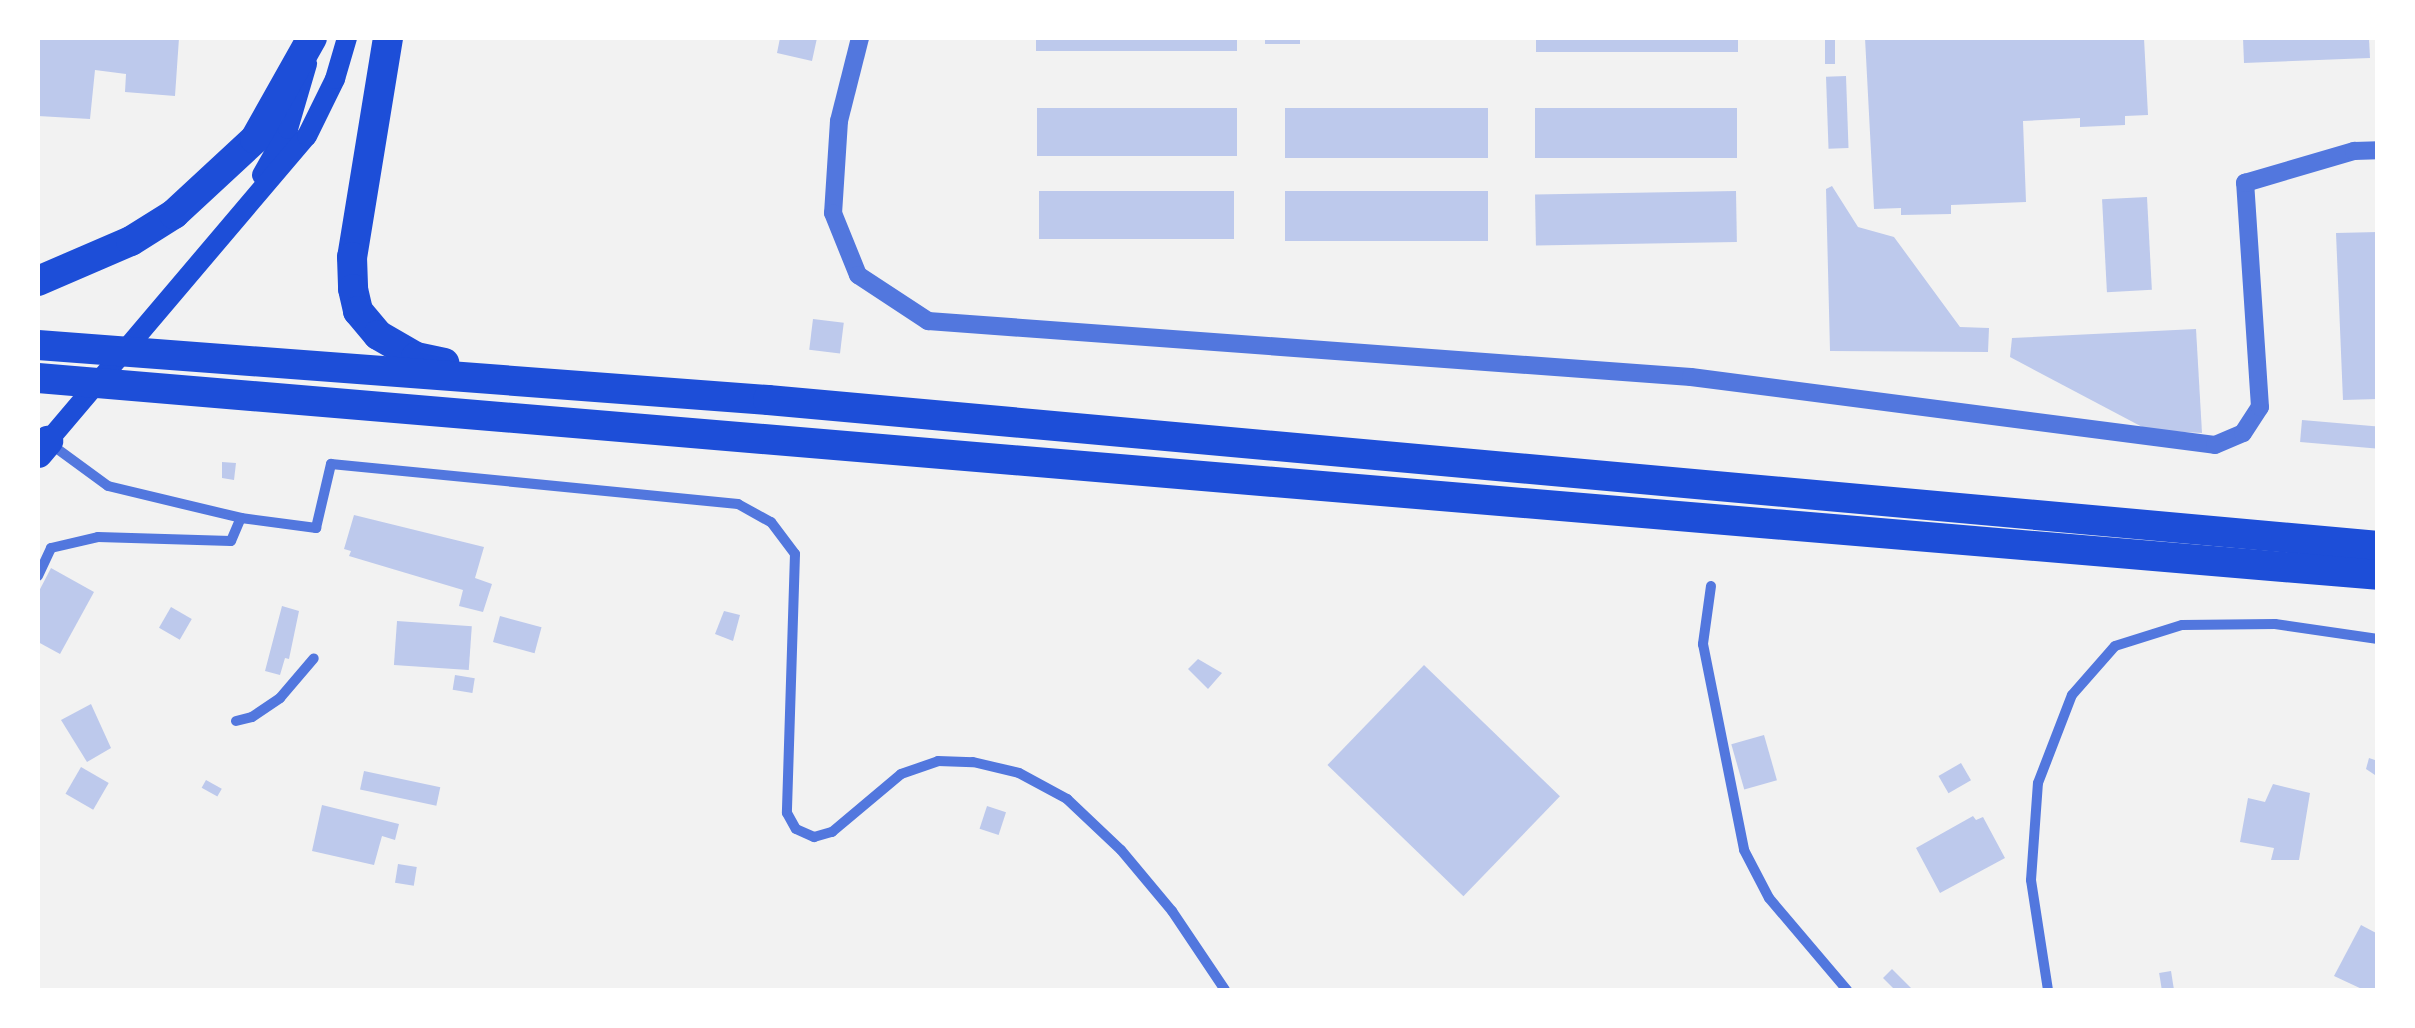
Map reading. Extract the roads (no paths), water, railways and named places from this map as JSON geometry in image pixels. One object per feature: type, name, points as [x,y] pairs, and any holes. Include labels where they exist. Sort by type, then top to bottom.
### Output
[{"type":"highway","points":[[38,280],[130,241],[174,214],[255,138],[312,38]]},
{"type":"highway","points":[[388,38],[352,258],[358,310],[378,335],[398,349],[530,382]]},
{"type":"highway","points":[[38,345],[530,382],[2378,546]]},
{"type":"highway","points":[[38,378],[2378,576]]},
{"type":"main road","points":[[246,203],[288,130],[312,38]]},
{"type":"main road","points":[[43,447],[246,203],[289,158],[320,115],[347,38]]},
{"type":"street","points":[[860,38],[839,121],[833,213],[858,275],[928,321],[1690,377],[2215,445],[2243,433],[2260,407],[2245,183],[2354,151],[2378,150]]},
{"type":"street","points":[[43,447],[108,486],[240,518],[316,528],[331,464],[738,504],[772,522],[795,554],[787,812],[796,829],[814,837],[832,832],[901,774],[938,760],[973,762],[1018,772],[1067,799],[1121,850],[1172,910],[1225,990]]},
{"type":"street","points":[[38,559],[51,548],[98,537],[231,541],[240,518]]},
{"type":"street","points":[[38,576],[51,548]]},
{"type":"street","points":[[1711,586],[1703,644],[1744,850],[1770,898],[1847,990]]},
{"type":"street","points":[[2048,990],[2031,880],[2038,783],[2072,695],[2115,646],[2182,626],[2201,625],[2275,624],[2378,639]]},
{"type":"street","points":[[236,722],[252,717],[280,698],[314,658]]}]
